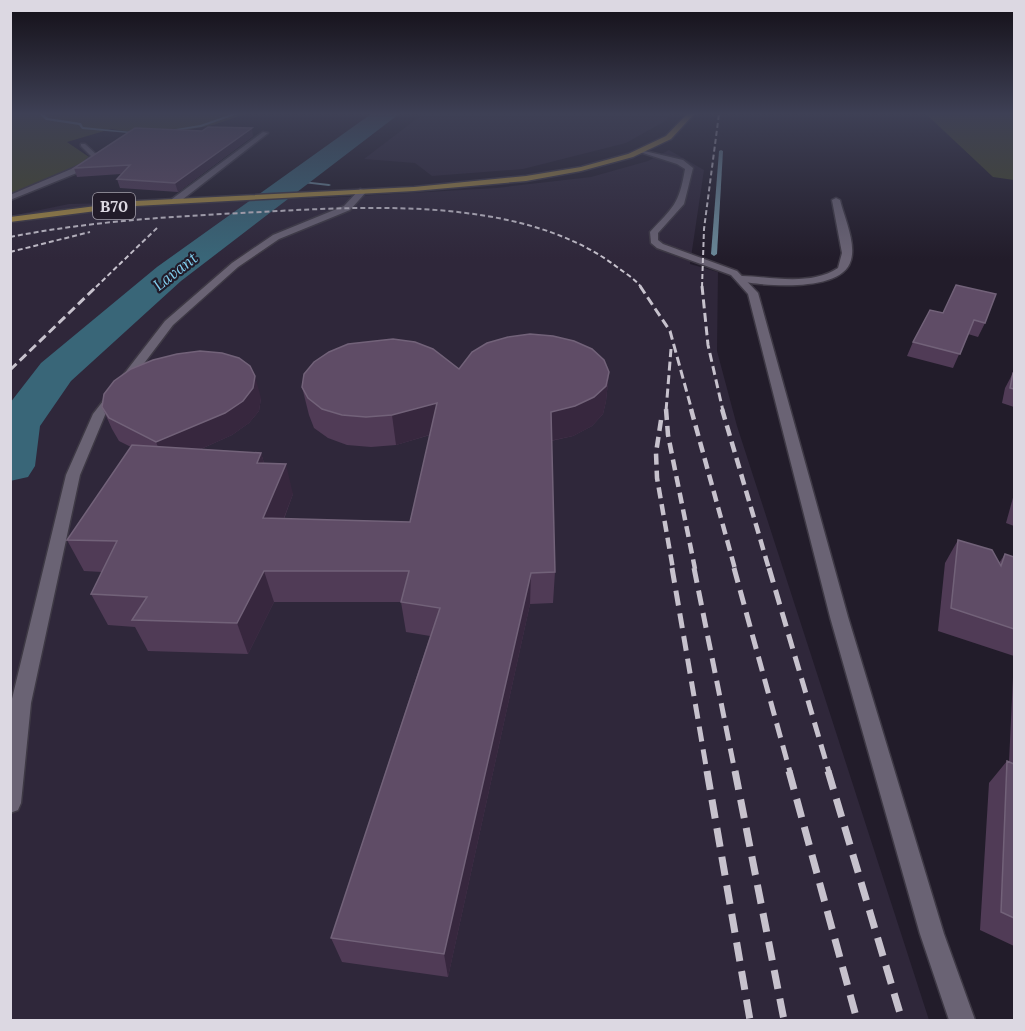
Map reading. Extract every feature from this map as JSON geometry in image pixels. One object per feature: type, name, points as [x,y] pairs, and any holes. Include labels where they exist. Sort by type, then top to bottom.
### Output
[{"type":"main road","name":"B70","points":[[10,220],[77,209],[175,201],[363,191],[529,178],[606,162]]},
{"type":"street","points":[[10,198],[86,166],[89,162]]},
{"type":"street","points":[[175,201],[226,162]]},
{"type":"street","points":[[680,162],[689,168],[685,193],[680,208],[654,232],[654,242],[719,266],[742,279],[753,293],[839,617],[932,934],[962,1020]]},
{"type":"street","points":[[10,802],[21,703],[73,475],[99,414],[169,322],[235,265],[276,237],[347,208],[363,191]]},
{"type":"street","points":[[742,279],[795,281],[818,280],[838,275],[845,267],[847,256],[836,200]]},
{"type":"shaded area","points":[[404,162],[550,162],[523,169],[432,176],[415,163]]},
{"type":"shaded area","points":[[644,162],[690,162],[704,170],[690,264],[718,272],[717,351],[737,426],[929,1020],[11,1020],[11,216],[69,204],[324,198],[496,188],[591,177]]},
{"type":"green space","points":[[11,162],[83,162],[79,166],[11,194]]},
{"type":"green space","points":[[977,162],[1014,162],[1014,180],[993,177]]},
{"type":"building","points":[[83,162],[204,162],[175,183],[117,179],[130,165],[74,168]]},
{"type":"building","points":[[956,285],[996,294],[985,323],[974,320],[960,354],[913,342],[930,310],[943,313]]},
{"type":"building","points":[[530,334],[574,341],[592,349],[604,360],[609,372],[606,386],[594,397],[575,406],[551,412],[555,572],[531,573],[444,954],[331,938],[440,608],[401,602],[409,571],[264,571],[237,623],[132,620],[147,597],[91,594],[117,541],[67,540],[132,445],[261,453],[257,463],[286,464],[263,518],[410,522],[437,403],[392,415],[366,417],[342,415],[322,409],[308,398],[302,387],[304,374],[314,362],[329,352],[348,344],[393,339],[415,342],[433,349],[459,369],[472,352],[487,343]]},
{"type":"building","points":[[200,351],[222,353],[239,358],[250,366],[255,376],[253,388],[243,401],[225,413],[156,442],[109,418],[102,407],[104,394],[114,381],[131,369],[153,360]]},
{"type":"building","points":[[1014,373],[1014,389],[1010,388]]},
{"type":"building","points":[[958,540],[992,550],[1001,566],[1005,554],[1014,557],[1014,629],[951,608]]},
{"type":"building","points":[[1007,761],[1014,764],[1014,918],[1001,912]]},
{"type":"waterway","name":"Lavant","points":[[10,466],[17,426],[56,372],[169,274],[320,162]]},
{"type":"waterway","points":[[714,254],[720,162]]},
{"type":"waterway","points":[[295,181],[329,185]]},
{"type":"railway","points":[[702,286],[704,229],[713,162]]},
{"type":"railway","points":[[10,237],[96,224],[183,216],[335,208],[436,210],[486,216],[533,226],[577,243],[617,267],[640,286]]},
{"type":"railway","points":[[96,287],[157,228]]},
{"type":"railway","points":[[10,252],[90,232]]},
{"type":"railway","points":[[10,370],[97,286]]},
{"type":"railway","points":[[640,286],[670,331],[692,411]]},
{"type":"railway","points":[[702,286],[708,345],[723,411]]},
{"type":"railway","points":[[666,410],[671,349]]},
{"type":"railway","points":[[691,409],[735,569]]},
{"type":"railway","points":[[722,409],[769,569]]},
{"type":"railway","points":[[666,410],[668,435],[695,569]]},
{"type":"railway","points":[[661,420],[656,453],[657,478],[673,569]]},
{"type":"railway","points":[[672,568],[707,772]]},
{"type":"railway","points":[[694,568],[735,772]]},
{"type":"railway","points":[[734,568],[790,772]]},
{"type":"railway","points":[[769,568],[829,772]]},
{"type":"railway","points":[[707,771],[750,1020]]},
{"type":"railway","points":[[735,771],[784,1020]]},
{"type":"railway","points":[[789,771],[857,1020]]},
{"type":"railway","points":[[828,771],[902,1020]]}]
